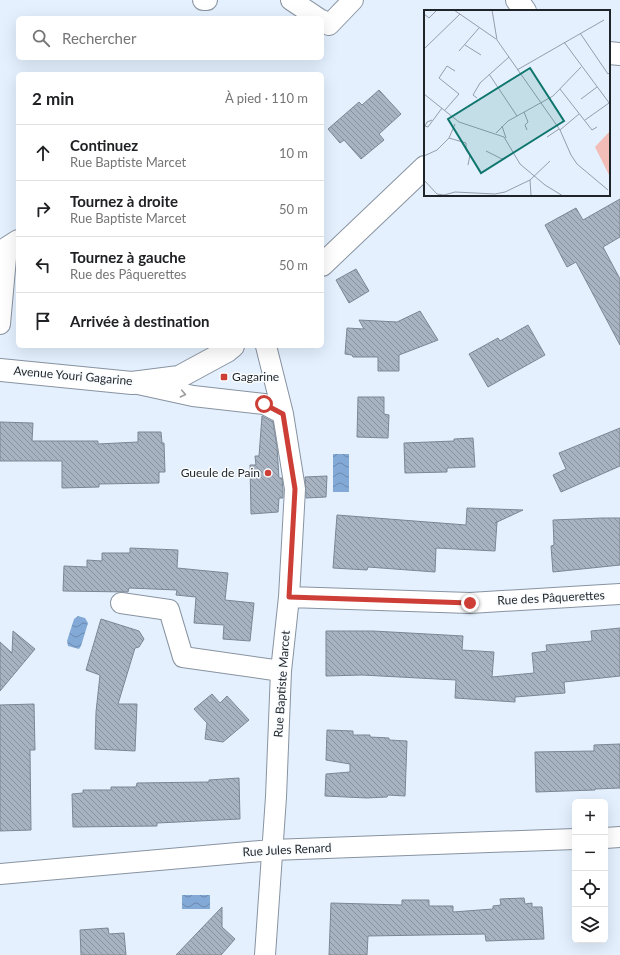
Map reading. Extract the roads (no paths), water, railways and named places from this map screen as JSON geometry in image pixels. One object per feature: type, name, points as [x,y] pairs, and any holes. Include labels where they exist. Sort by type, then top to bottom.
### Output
[{"type":"street","points":[[291,0],[315,16]]},
{"type":"street","points":[[324,21],[329,25],[353,0]]},
{"type":"street","points":[[517,0],[524,10]]},
{"type":"street","points":[[324,263],[424,168]]},
{"type":"street","points":[[0,324],[7,247],[16,241]]},
{"type":"street","name":"Avenue Youri Gagarine","points":[[0,370],[132,383],[179,377],[231,348]]},
{"type":"street","name":"Rue Baptiste Marcet","points":[[265,955],[281,671],[289,597],[295,489],[283,414],[266,348]]},
{"type":"street","points":[[132,383],[193,396],[264,404],[283,414]]},
{"type":"street","name":"Rue des Pâquerettes","points":[[289,597],[470,603],[620,594]]},
{"type":"street","points":[[120,603],[169,610],[183,657],[281,671]]},
{"type":"street","points":[[608,838],[620,837]]},
{"type":"street","name":"Rue Jules Renard","points":[[0,874],[272,850],[572,839]]},
{"type":"water","points":[[333,454],[349,454],[349,492],[333,492]]},
{"type":"water","points":[[78,616],[85,618],[88,623],[79,649],[68,646],[67,641],[74,619]]},
{"type":"water","points":[[182,895],[210,895],[210,909],[182,909]]},
{"type":"place","name":"Gagarine","points":[[224,377]]},
{"type":"place","name":"Gueule de Pain","points":[[268,473]]}]
